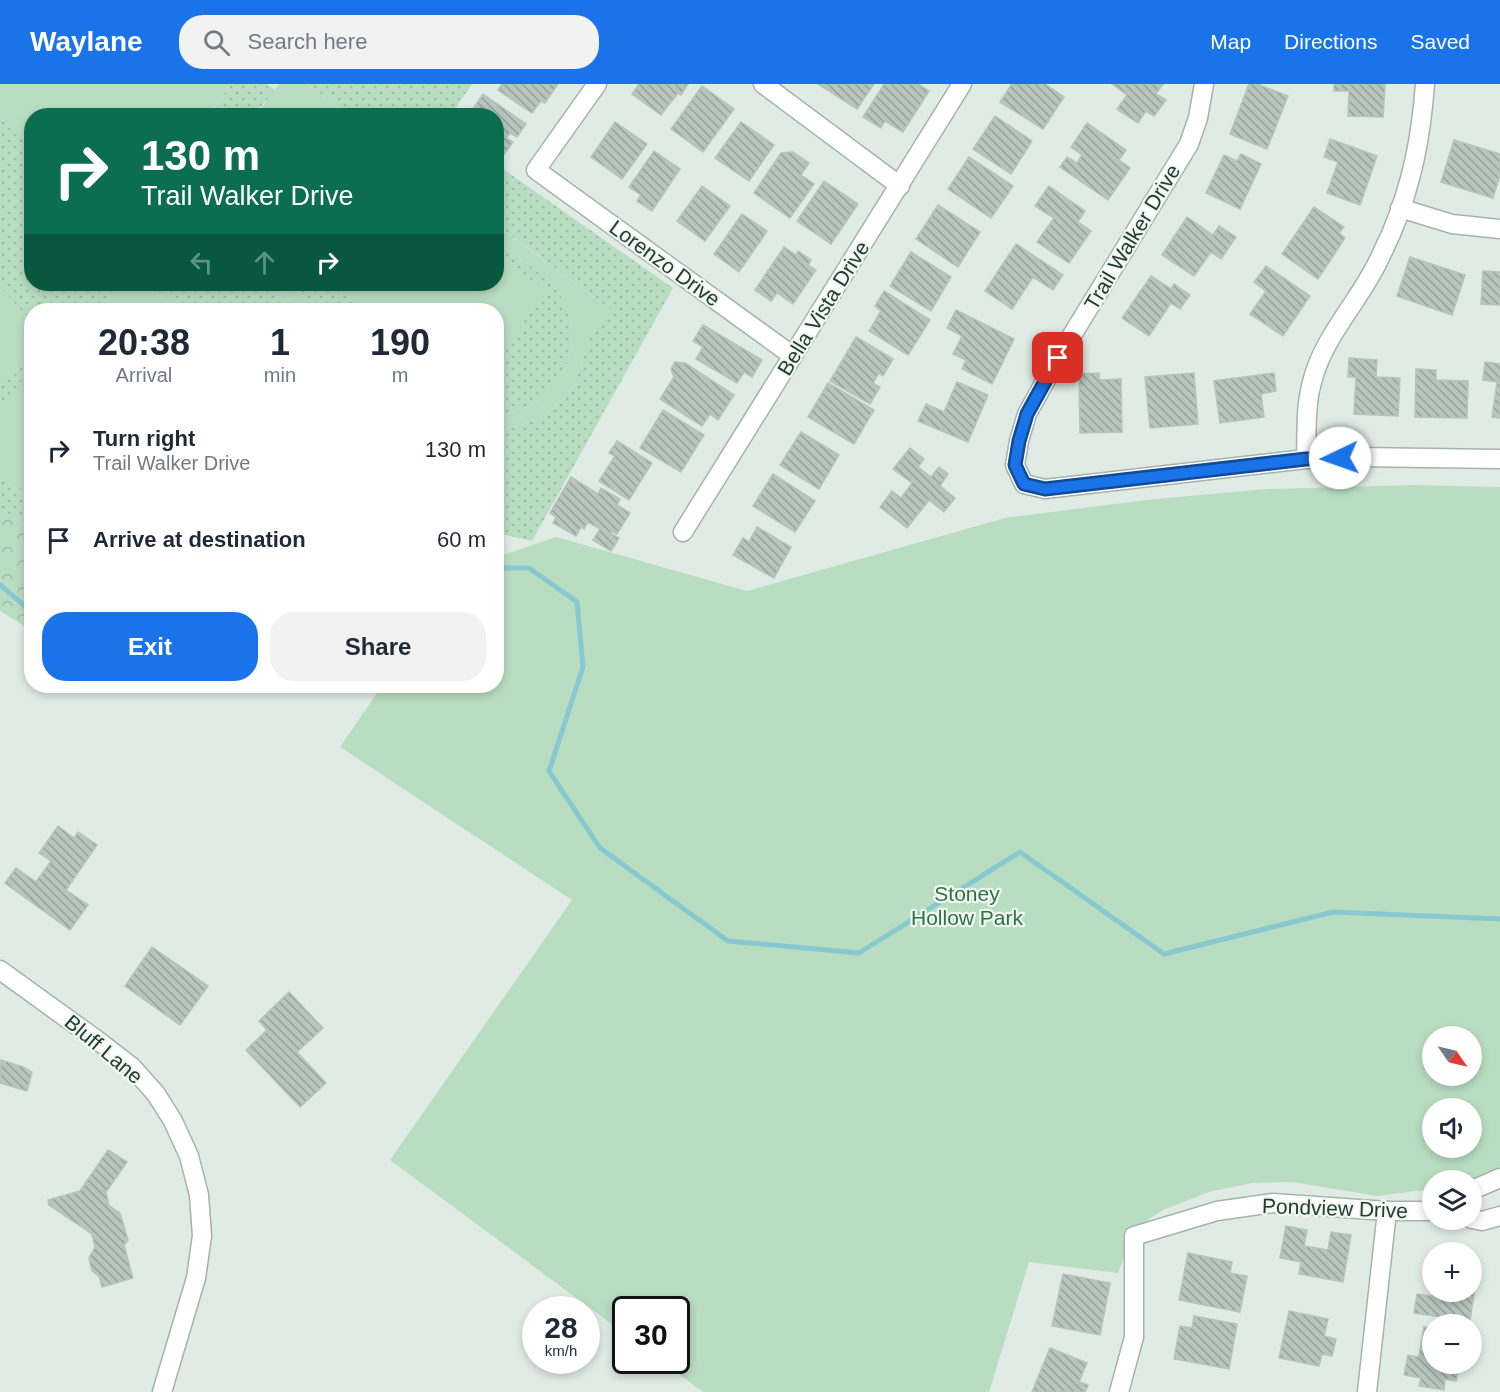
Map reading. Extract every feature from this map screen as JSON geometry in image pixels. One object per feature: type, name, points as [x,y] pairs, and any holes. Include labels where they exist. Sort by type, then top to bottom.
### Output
[{"type":"street","name":"Lorenzo Drive","points":[[597,84],[536,170],[793,356]]},
{"type":"street","points":[[763,84],[900,186]]},
{"type":"street","name":"Bella Vista Drive","points":[[683,532],[962,84]]},
{"type":"street","name":"Trail Walker Drive","points":[[1204,84],[1198,118],[1189,144],[1058,358],[1027,414],[1015,465],[1024,484],[1045,489],[1306,459]]},
{"type":"street","points":[[1425,84],[1420,141],[1414,168],[1391,233],[1373,272],[1318,362],[1311,383],[1306,459],[1357,457],[1500,459]]},
{"type":"street","points":[[1400,208],[1452,224],[1500,229]]},
{"type":"street","name":"Bluff Lane","points":[[0,970],[93,1036],[132,1067],[156,1094],[168,1112],[189,1156],[199,1195],[202,1236],[196,1278],[162,1392]]},
{"type":"street","points":[[1482,1186],[1500,1178]]},
{"type":"street","name":"Pondview Drive","points":[[1119,1392],[1134,1337],[1134,1236],[1217,1211],[1273,1203],[1387,1211],[1422,1211]]},
{"type":"street","points":[[1367,1392],[1387,1211]]},
{"type":"street","points":[[1482,1221],[1500,1216]]},
{"type":"green space","points":[[0,84],[231,84],[213,108],[24,108],[24,137],[0,119]]},
{"type":"green space","points":[[231,84],[267,84],[275,90],[259,108],[214,108]]},
{"type":"green space","points":[[279,84],[307,84],[340,108],[260,108]]},
{"type":"green space","points":[[307,84],[472,84],[456,108],[340,108]]},
{"type":"green space","points":[[0,119],[24,137],[24,291],[276,291],[293,303],[24,303],[24,524],[0,508]]},
{"type":"green space","points":[[504,170],[673,288],[532,541],[504,535],[504,429],[537,419],[559,403],[575,380],[591,335],[610,309],[504,230]]},
{"type":"green space","points":[[504,231],[610,309],[591,335],[575,380],[559,403],[537,419],[504,429],[504,414],[518,411],[537,402],[564,372],[570,353],[572,332],[568,312],[552,284],[504,247]]},
{"type":"green space","points":[[504,247],[537,271],[558,292],[568,312],[572,332],[570,353],[564,372],[537,402],[518,411],[504,414],[504,303],[315,303],[298,291],[504,291]]},
{"type":"green space","points":[[504,260],[546,291],[504,350],[504,303],[356,303],[339,291],[504,291]]},
{"type":"green space","points":[[0,286],[24,314],[24,365],[0,386]]},
{"type":"green space","points":[[119,291],[158,291],[175,303],[110,303]]},
{"type":"green space","points":[[276,291],[298,291],[315,303],[293,303]]},
{"type":"green space","points":[[24,378],[24,491],[0,474],[0,413]]},
{"type":"green space","name":"Stoney Hollow Park","points":[[1414,485],[1500,487],[1500,1172],[1482,1177],[1482,1170],[1422,1170],[1422,1190],[1377,1196],[1292,1182],[1252,1183],[1209,1192],[1163,1210],[1135,1228],[1118,1273],[1029,1262],[989,1392],[703,1392],[679,1374],[690,1374],[690,1296],[612,1296],[612,1324],[600,1315],[600,1296],[574,1296],[390,1160],[572,900],[340,747],[377,693],[504,693],[504,555],[556,537],[747,591],[1005,518],[1146,500],[1266,489]]},
{"type":"green space","points":[[0,508],[24,524],[24,626],[0,611]]},
{"type":"building","points":[[502,84],[558,84],[545,103],[541,101],[532,113],[498,90]]},
{"type":"building","points":[[639,84],[688,84],[681,95],[678,93],[661,115],[632,94]]},
{"type":"building","points":[[818,84],[874,84],[857,109]]},
{"type":"building","points":[[884,84],[918,84],[929,91],[903,132],[885,121],[881,128],[863,117]]},
{"type":"building","points":[[1012,84],[1045,84],[1064,97],[1043,129],[1000,102]]},
{"type":"building","points":[[1112,84],[1163,84],[1156,94],[1166,100],[1154,116],[1146,111],[1138,123],[1117,109],[1127,95]]},
{"type":"building","points":[[1249,84],[1257,84],[1288,96],[1267,149],[1230,134]]},
{"type":"building","points":[[1334,84],[1385,84],[1383,117],[1348,116],[1349,91],[1334,91]]},
{"type":"building","points":[[702,86],[734,109],[703,152],[671,129]]},
{"type":"building","points":[[483,94],[503,108],[473,108]]},
{"type":"building","points":[[504,109],[526,124],[517,137],[510,133],[506,138],[513,142],[504,154]]},
{"type":"building","points":[[995,116],[1032,141],[1011,174],[973,149]]},
{"type":"building","points":[[615,122],[647,144],[622,179],[591,157]]},
{"type":"building","points":[[741,122],[774,145],[749,181],[715,158]]},
{"type":"building","points":[[1087,123],[1126,150],[1119,160],[1130,168],[1108,200],[1060,167],[1067,157],[1077,163],[1082,155],[1071,147]]},
{"type":"building","points":[[1330,139],[1377,156],[1360,205],[1327,193],[1338,162],[1324,157]]},
{"type":"building","points":[[1454,140],[1500,154],[1500,175],[1493,198],[1441,182]]},
{"type":"building","points":[[654,151],[680,169],[652,211],[637,201],[641,195],[629,187]]},
{"type":"building","points":[[793,152],[809,163],[801,175],[814,184],[790,218],[754,193],[781,153]]},
{"type":"building","points":[[1241,154],[1261,164],[1240,209],[1206,193],[1224,155],[1237,161]]},
{"type":"building","points":[[969,157],[1013,186],[991,218],[948,189]]},
{"type":"building","points":[[824,181],[858,204],[831,244],[797,221]]},
{"type":"building","points":[[702,186],[730,206],[705,241],[677,221]]},
{"type":"building","points":[[1049,186],[1085,211],[1078,222],[1091,231],[1069,263],[1037,242],[1054,218],[1035,206]]},
{"type":"building","points":[[938,205],[980,232],[958,267],[916,239]]},
{"type":"building","points":[[1314,207],[1344,227],[1339,233],[1345,238],[1318,279],[1282,254]]},
{"type":"building","points":[[742,214],[767,231],[739,272],[714,254]]},
{"type":"building","points":[[1187,217],[1213,235],[1219,226],[1236,237],[1221,259],[1211,252],[1194,276],[1162,255]]},
{"type":"building","points":[[1016,244],[1063,275],[1053,290],[1033,277],[1012,309],[985,291]]},
{"type":"building","points":[[784,247],[796,255],[798,251],[811,260],[808,265],[816,270],[793,304],[777,293],[771,301],[755,290]]},
{"type":"building","points":[[911,252],[951,277],[931,311],[890,286]]},
{"type":"building","points":[[1410,257],[1465,275],[1452,315],[1397,296]]},
{"type":"building","points":[[1266,266],[1310,296],[1283,336],[1250,314],[1266,291],[1254,282]]},
{"type":"building","points":[[1483,271],[1500,272],[1500,305],[1481,304]]},
{"type":"building","points":[[1151,276],[1171,289],[1174,284],[1190,295],[1180,309],[1171,303],[1149,336],[1122,318]]},
{"type":"building","points":[[884,291],[930,320],[908,355],[869,331],[881,311],[875,306]]},
{"type":"building","points":[[956,310],[1014,339],[992,384],[962,369],[966,360],[953,354],[962,336],[947,328]]},
{"type":"building","points":[[703,325],[762,360],[752,377],[744,372],[737,383],[696,359],[703,347],[693,341]]},
{"type":"building","points":[[856,337],[893,359],[883,376],[879,373],[873,383],[880,387],[870,404],[830,381]]},
{"type":"building","points":[[1349,358],[1377,360],[1376,377],[1400,378],[1398,416],[1354,414],[1356,377],[1348,377]]},
{"type":"building","points":[[675,362],[685,363],[734,395],[718,420],[710,414],[702,426],[660,399],[674,377],[671,369]]},
{"type":"building","points":[[1485,362],[1500,364],[1500,418],[1492,417],[1497,382],[1483,380]]},
{"type":"building","points":[[1416,369],[1436,370],[1436,380],[1468,381],[1467,418],[1415,417]]},
{"type":"building","points":[[1099,373],[1099,380],[1121,379],[1122,432],[1080,433],[1079,374]]},
{"type":"building","points":[[1194,373],[1198,424],[1150,428],[1145,377]]},
{"type":"building","points":[[1274,373],[1276,391],[1261,394],[1264,417],[1220,423],[1214,381]]},
{"type":"building","points":[[957,382],[988,395],[968,442],[918,421],[926,404],[944,412]]},
{"type":"building","points":[[828,383],[874,410],[854,444],[808,417]]},
{"type":"building","points":[[663,410],[704,435],[681,472],[640,448]]},
{"type":"building","points":[[801,432],[839,455],[819,489],[780,465]]},
{"type":"building","points":[[617,441],[652,463],[629,500],[599,481],[615,456],[609,453]]},
{"type":"building","points":[[910,448],[924,459],[918,467],[931,477],[939,467],[948,474],[940,486],[955,498],[944,512],[929,500],[907,528],[880,507],[892,491],[901,498],[912,483],[893,469]]},
{"type":"building","points":[[773,474],[815,501],[795,532],[753,506]]},
{"type":"building","points":[[571,477],[598,494],[601,488],[620,499],[617,505],[630,513],[617,534],[612,531],[610,533],[619,538],[611,551],[593,540],[600,529],[588,522],[584,529],[581,527],[576,536],[553,523],[556,517],[550,513]]},
{"type":"building","points":[[757,527],[791,547],[774,578],[733,555],[743,538],[749,542]]},
{"type":"building","points":[[58,826],[74,838],[78,832],[97,845],[66,890],[88,905],[70,930],[5,883],[16,868],[36,882],[51,861],[39,853]]},
{"type":"building","points":[[152,947],[208,986],[180,1025],[125,986]]},
{"type":"building","points":[[289,992],[323,1028],[297,1052],[326,1083],[300,1107],[246,1050],[267,1030],[259,1021]]},
{"type":"building","points":[[1,1060],[32,1072],[27,1091],[0,1083]]},
{"type":"building","points":[[108,1150],[127,1162],[106,1192],[109,1206],[120,1213],[128,1240],[124,1245],[133,1278],[102,1287],[99,1276],[92,1271],[89,1258],[95,1247],[92,1234],[49,1205],[48,1200],[80,1191]]},
{"type":"building","points":[[1286,1226],[1307,1230],[1304,1246],[1328,1250],[1331,1232],[1351,1235],[1343,1282],[1299,1274],[1301,1262],[1280,1258]]},
{"type":"building","points":[[1188,1253],[1232,1262],[1230,1273],[1247,1276],[1240,1312],[1179,1300]]},
{"type":"building","points":[[1063,1274],[1110,1283],[1100,1335],[1052,1326]]},
{"type":"building","points":[[1417,1294],[1422,1295],[1422,1302],[1473,1302],[1471,1314],[1414,1313]]},
{"type":"building","points":[[1289,1311],[1328,1319],[1324,1336],[1336,1339],[1332,1356],[1322,1354],[1319,1366],[1279,1358]]},
{"type":"building","points":[[1194,1316],[1237,1324],[1229,1369],[1174,1359],[1180,1326],[1192,1328]]},
{"type":"building","points":[[1422,1339],[1422,1374],[1458,1374],[1456,1381],[1445,1379],[1444,1390],[1419,1386],[1421,1378],[1404,1375],[1408,1355],[1419,1357]]},
{"type":"building","points":[[1050,1348],[1087,1363],[1079,1382],[1088,1385],[1085,1392],[1032,1392]]},
{"type":"waterway","points":[[504,568],[529,568],[577,602],[583,667],[549,771],[600,848],[728,941],[859,953],[1020,852],[1164,954],[1333,912],[1500,919]]},
{"type":"waterway","points":[[0,585],[24,605]]},
{"type":"route","points":[[1058,358],[1027,414],[1019,441],[1015,465],[1024,484],[1045,489],[1306,459],[1340,458]]}]
